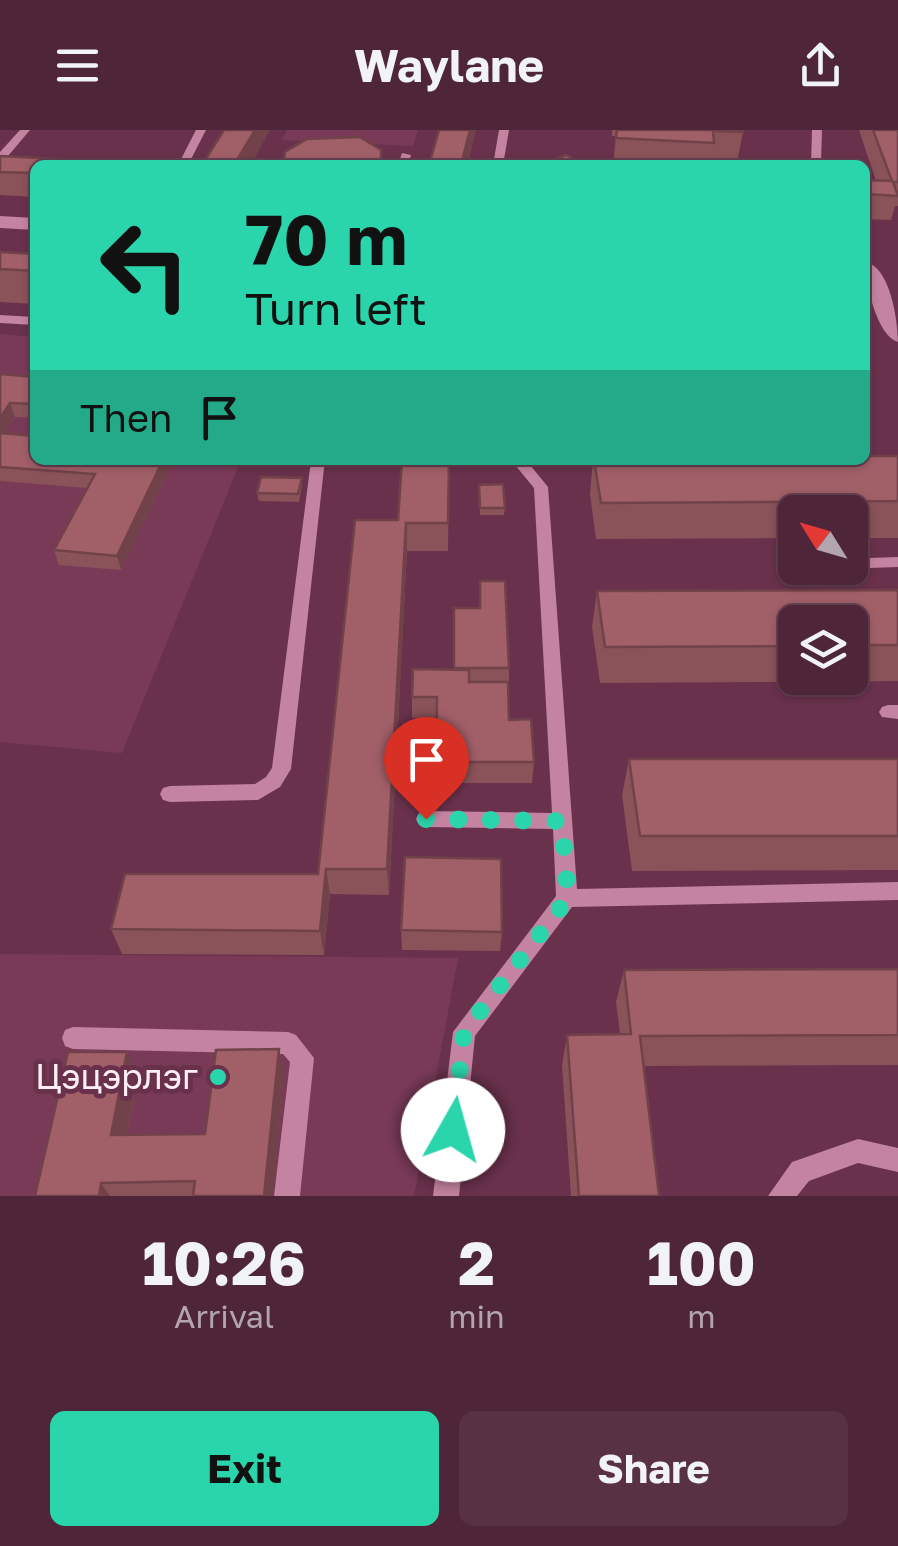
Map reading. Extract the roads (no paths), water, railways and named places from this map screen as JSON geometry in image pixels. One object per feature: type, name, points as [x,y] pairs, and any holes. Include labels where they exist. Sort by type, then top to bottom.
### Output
[{"type":"street","points":[[0,222],[30,224]]},
{"type":"street","points":[[870,268],[898,270]]},
{"type":"street","points":[[870,276],[898,336]]},
{"type":"lane","points":[[25,130],[2,156],[8,163],[30,164]]},
{"type":"lane","points":[[186,160],[201,130]]},
{"type":"lane","points":[[499,160],[504,130]]},
{"type":"lane","points":[[816,160],[818,130]]},
{"type":"lane","points":[[0,319],[30,321]]},
{"type":"lane","points":[[170,794],[258,792],[280,770],[320,465]]},
{"type":"lane","points":[[446,1196],[464,1032],[568,898],[541,487],[522,465]]},
{"type":"lane","points":[[869,562],[898,562]]},
{"type":"lane","points":[[426,819],[562,821]]},
{"type":"lane","points":[[568,898],[898,891]]},
{"type":"lane","points":[[73,1038],[288,1043],[302,1058],[288,1196]]},
{"type":"lane","points":[[781,1196],[801,1171],[858,1152],[898,1160]]},
{"type":"place","name":"Цэцэрлэг","points":[[218,1077]]}]
